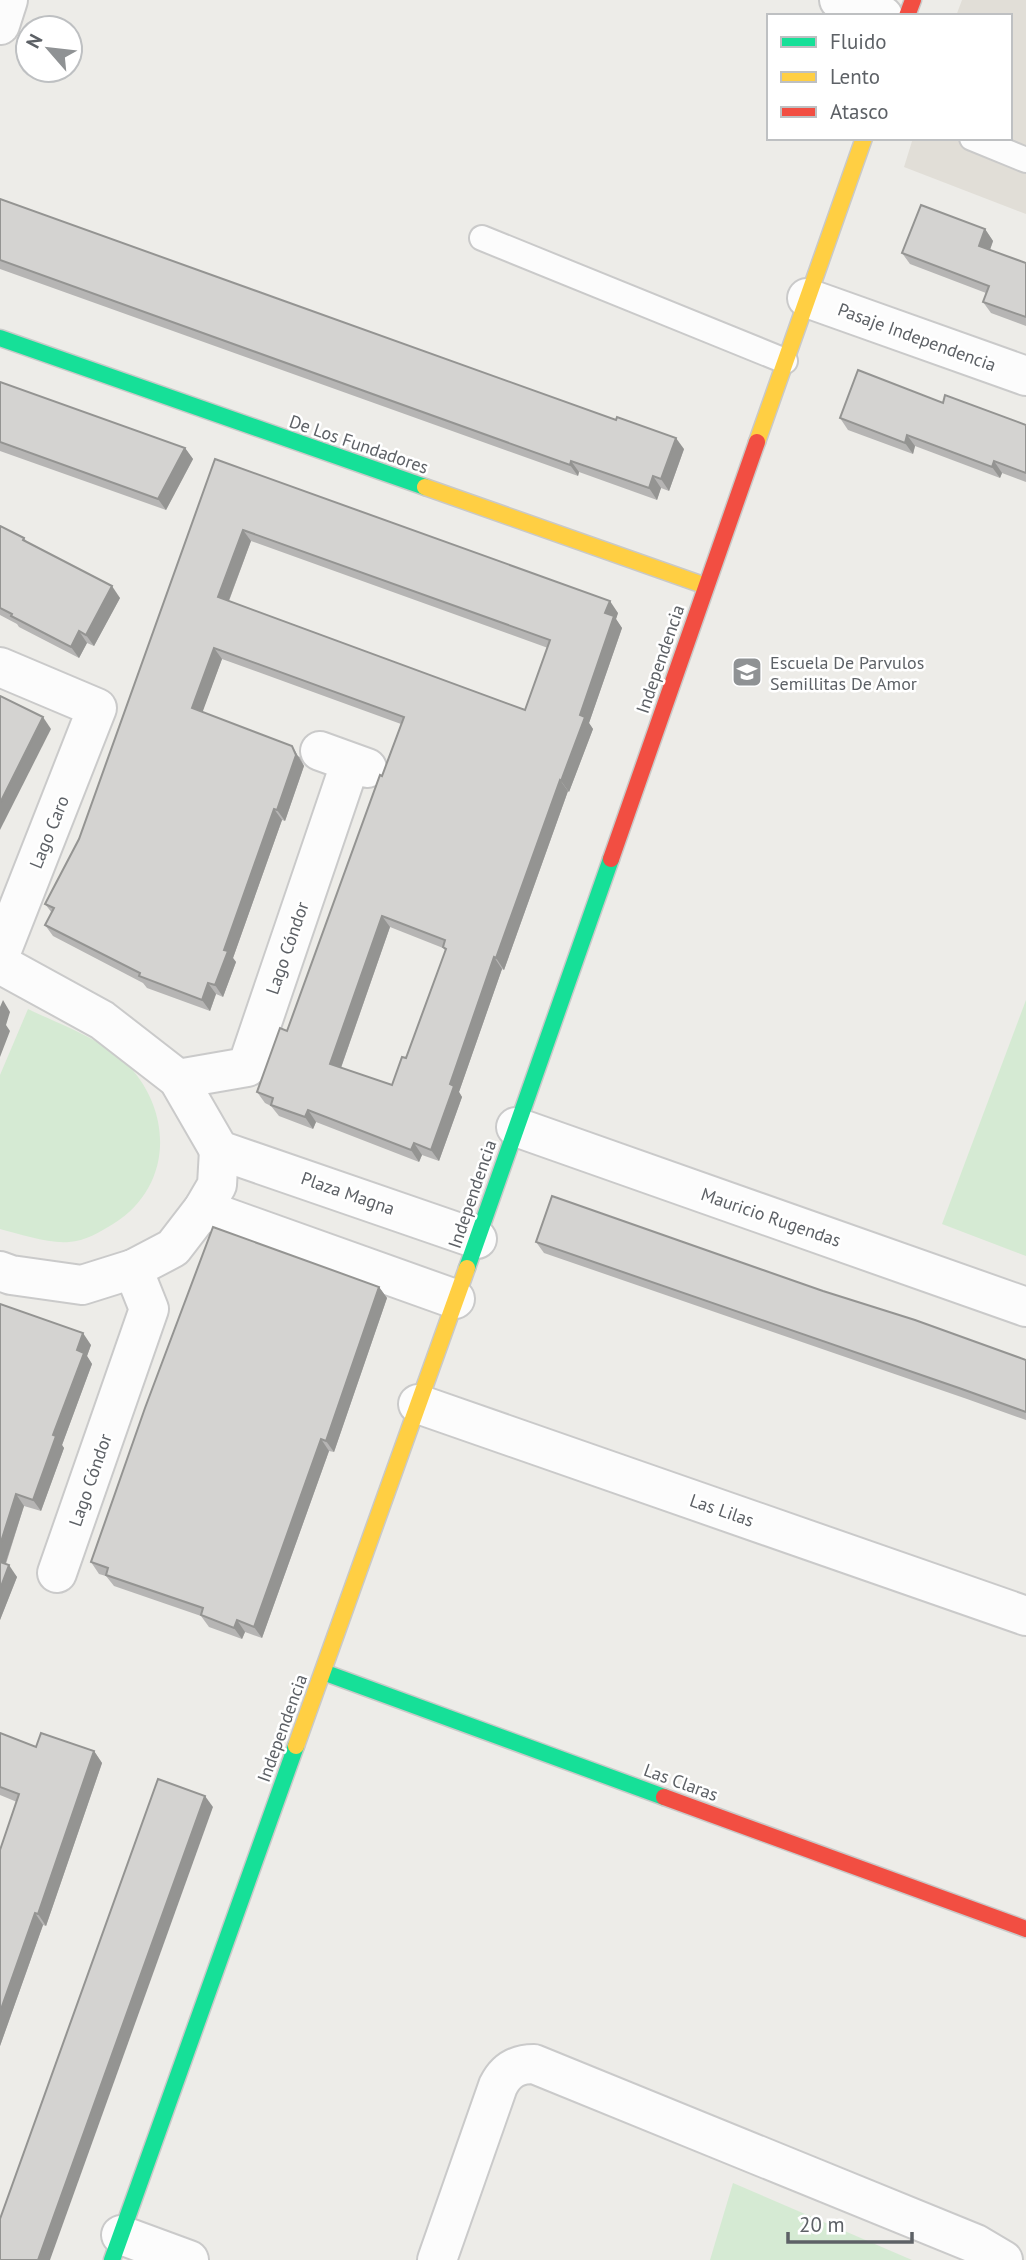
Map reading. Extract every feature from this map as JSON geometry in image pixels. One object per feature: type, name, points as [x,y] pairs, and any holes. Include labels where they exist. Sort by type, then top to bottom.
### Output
[{"type":"street","points":[[839,0],[878,14]]},
{"type":"street","name":"Independencia","points":[[116,2248],[477,1238],[863,140]]},
{"type":"street","name":"Pasaje Independencia","points":[[807,298],[1026,376]]},
{"type":"street","name":"De Los Fundadores","points":[[0,338],[706,586]]},
{"type":"street","name":"Lago Caro","points":[[0,667],[97,708],[0,956]]},
{"type":"street","name":"Lago Cóndor","points":[[178,1079],[247,1067],[346,761]]},
{"type":"street","points":[[0,964],[102,1020],[178,1079],[219,1150],[217,1185],[203,1209],[173,1248],[133,1269],[82,1285],[0,1271]]},
{"type":"street","name":"Mauricio Rugendas","points":[[516,1127],[1026,1307]]},
{"type":"street","name":"Plaza Magna","points":[[219,1150],[477,1238]]},
{"type":"street","points":[[203,1209],[455,1299]]},
{"type":"street","name":"Lago Cóndor","points":[[57,1573],[149,1309],[133,1269]]},
{"type":"street","name":"Las Lilas","points":[[418,1404],[1026,1616]]},
{"type":"street","name":"Las Claras","points":[[323,1672],[1026,1929]]},
{"type":"street","points":[[437,2260],[498,2086],[503,2075],[523,2064],[534,2064],[558,2073],[976,2244],[1003,2260]]},
{"type":"street","points":[[116,2248],[189,2260]]},
{"type":"lane","points":[[977,140],[1026,160]]},
{"type":"lane","points":[[482,238],[785,361]]},
{"type":"shaded area","points":[[962,0],[1026,0],[1026,214],[904,167],[912,140],[1012,140],[1012,14],[957,14]]},
{"type":"green space","points":[[1026,1000],[1026,1256],[942,1224]]},
{"type":"green space","points":[[28,1009],[109,1049],[130,1067],[144,1086],[154,1107],[159,1129],[160,1150],[146,1191],[132,1209],[113,1224],[92,1236],[75,1241],[44,1240],[0,1229],[0,1075]]},
{"type":"green space","points":[[733,2183],[912,2260],[710,2260]]},
{"type":"building","points":[[0,199],[616,420],[617,417],[676,438],[661,479],[653,476],[649,488],[571,461],[570,465],[0,260]]},
{"type":"building","points":[[921,205],[985,229],[979,246],[1026,263],[1026,317],[983,302],[989,286],[902,253]]},
{"type":"building","points":[[858,370],[943,403],[945,395],[1026,425],[1026,473],[994,461],[992,467],[907,435],[905,443],[840,418]]},
{"type":"building","points":[[0,382],[185,448],[158,499],[0,442]]},
{"type":"building","points":[[215,459],[610,601],[605,613],[614,616],[580,715],[585,717],[496,958],[494,957],[450,1084],[454,1086],[431,1150],[414,1143],[411,1150],[308,1110],[305,1117],[271,1105],[273,1098],[257,1092],[280,1028],[287,1031],[380,775],[382,776],[404,717],[214,648],[192,708],[292,746],[296,755],[224,950],[228,951],[215,985],[208,983],[202,1000],[139,976],[140,973],[45,925],[54,908],[45,904],[79,839]],"holes":[[[243,530],[550,640],[525,710],[218,597]],[[382,916],[445,940],[443,947],[446,949],[406,1058],[402,1057],[392,1085],[330,1064]]]},
{"type":"building","points":[[0,526],[112,586],[86,635],[79,631],[71,647],[0,608]]},
{"type":"building","points":[[0,696],[43,717],[0,803]]},
{"type":"building","points":[[552,1196],[1026,1360],[1026,1412],[536,1242]]},
{"type":"building","points":[[213,1227],[379,1287],[326,1441],[321,1439],[254,1627],[237,1620],[234,1628],[201,1615],[203,1608],[106,1575],[108,1568],[91,1562]]},
{"type":"building","points":[[0,1304],[83,1333],[77,1350],[84,1353],[53,1435],[56,1436],[33,1500],[16,1494],[0,1545]]},
{"type":"building","points":[[0,1562],[9,1565],[0,1589]]},
{"type":"building","points":[[0,1733],[36,1747],[41,1733],[94,1751],[38,1914],[35,1913],[0,2012],[0,1850],[19,1794],[0,1787]]},
{"type":"building","points":[[158,1779],[205,1796],[38,2260],[0,2260],[0,2219]]},
{"type":"traffic: fast","points":[[0,338],[425,487]]},
{"type":"traffic: fast","points":[[467,1268],[611,859]]},
{"type":"traffic: fast","points":[[323,1672],[664,1797]]},
{"type":"traffic: fast","points":[[112,2260],[296,1746]]},
{"type":"traffic: slow","points":[[757,442],[863,140]]},
{"type":"traffic: slow","points":[[425,487],[706,586]]},
{"type":"traffic: slow","points":[[296,1746],[467,1268]]},
{"type":"traffic: jam","points":[[908,14],[913,0]]},
{"type":"traffic: jam","points":[[611,859],[757,442]]},
{"type":"traffic: jam","points":[[664,1797],[1026,1929]]},
{"type":"place","name":"Escuela De Parvulos Semillitas De Amor","points":[[747,672]]}]
